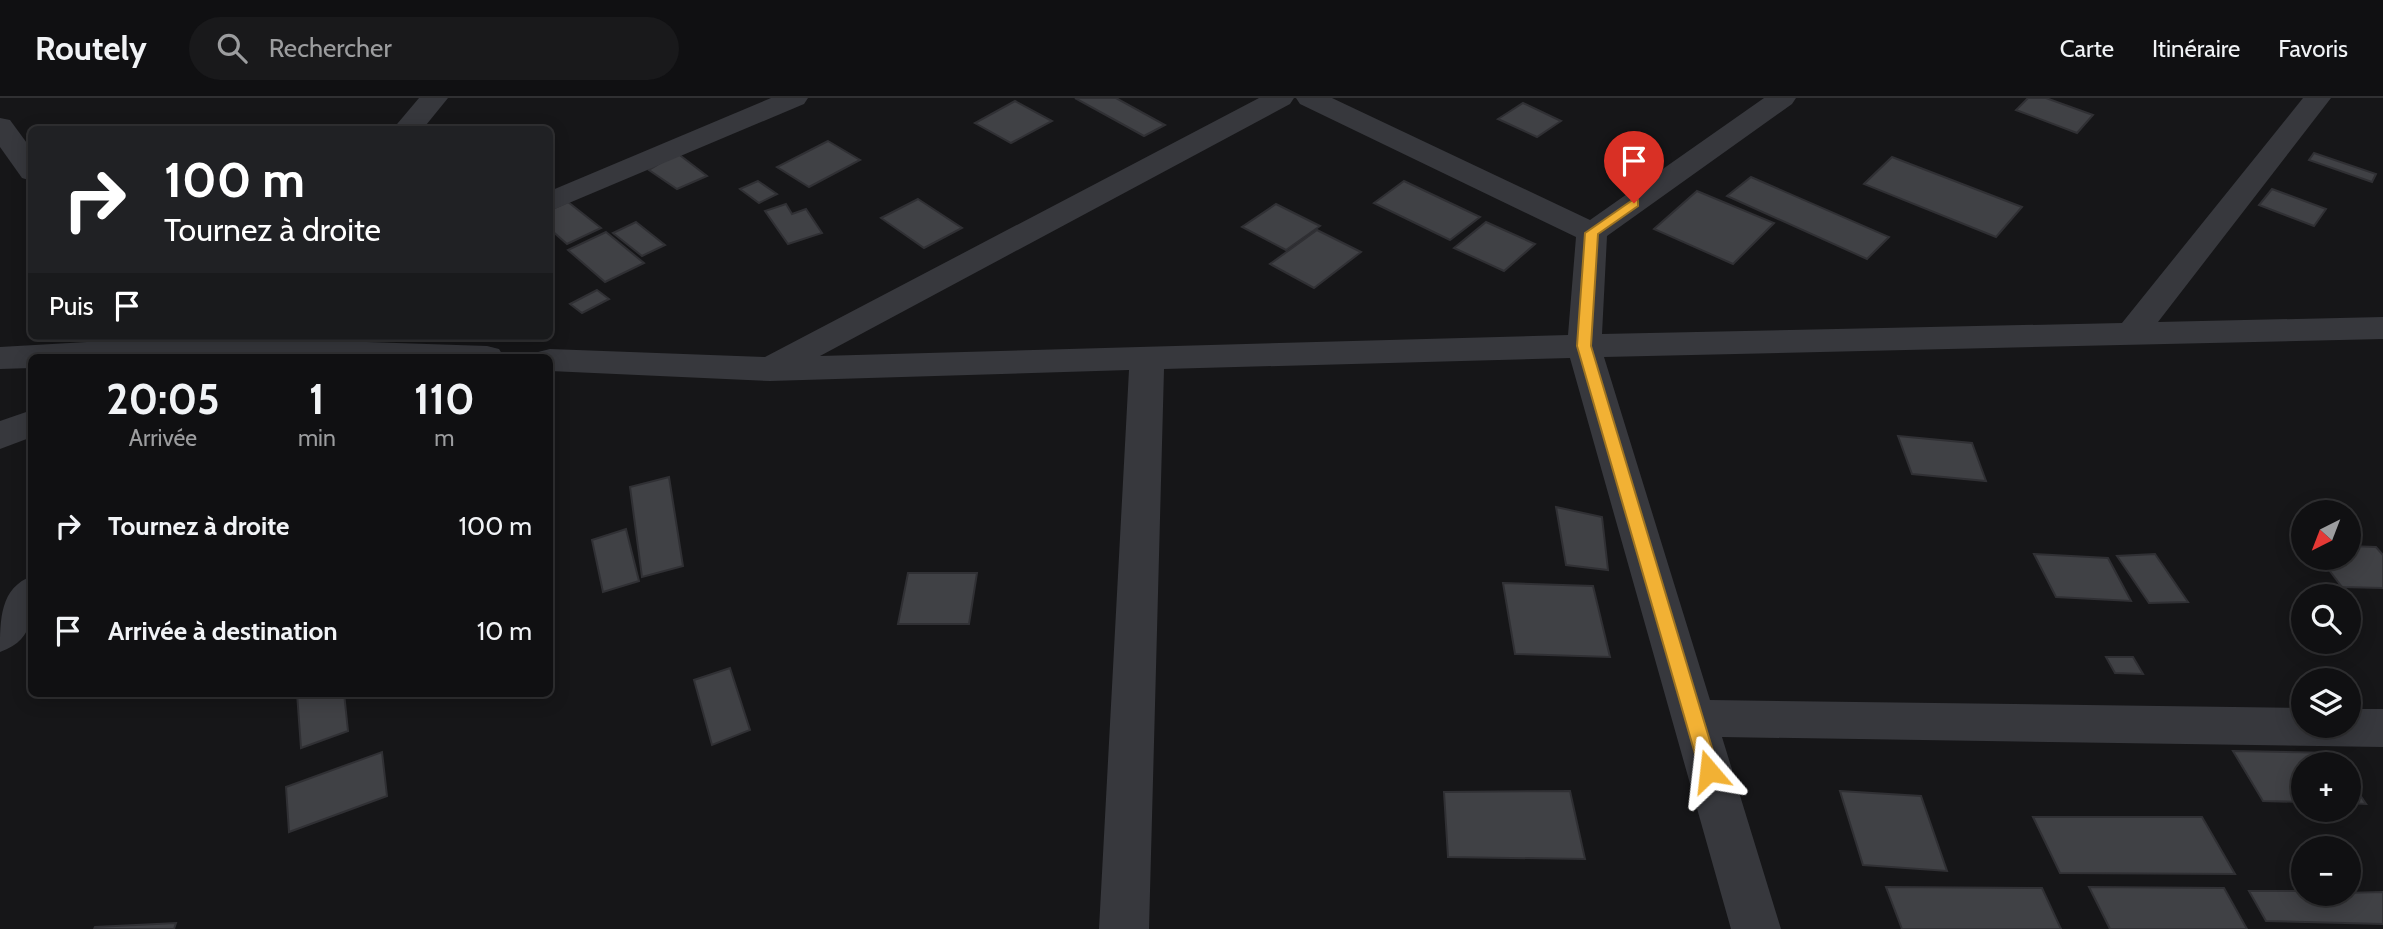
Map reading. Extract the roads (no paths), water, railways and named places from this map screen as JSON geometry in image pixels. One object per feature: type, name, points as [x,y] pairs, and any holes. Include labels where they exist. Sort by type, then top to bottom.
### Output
[{"type":"street","points":[[410,126],[434,98]]},
{"type":"street","points":[[553,201],[794,98]]},
{"type":"street","points":[[770,369],[1280,98]]},
{"type":"street","points":[[1310,98],[1592,233]]},
{"type":"street","points":[[1592,233],[1782,98]]},
{"type":"street","points":[[2131,334],[2316,98]]},
{"type":"street","points":[[0,126],[28,166]]},
{"type":"street","points":[[1592,233],[1584,346],[1756,929]]},
{"type":"street","points":[[553,359],[770,369],[2131,334],[2379,334]]},
{"type":"street","points":[[64,354],[209,345],[418,354]]},
{"type":"street","points":[[0,358],[28,356]]},
{"type":"street","points":[[1124,929],[1147,359]]},
{"type":"street","points":[[0,436],[28,424]]},
{"type":"street","points":[[0,635],[28,597]]},
{"type":"street","points":[[1693,718],[2383,728]]}]
